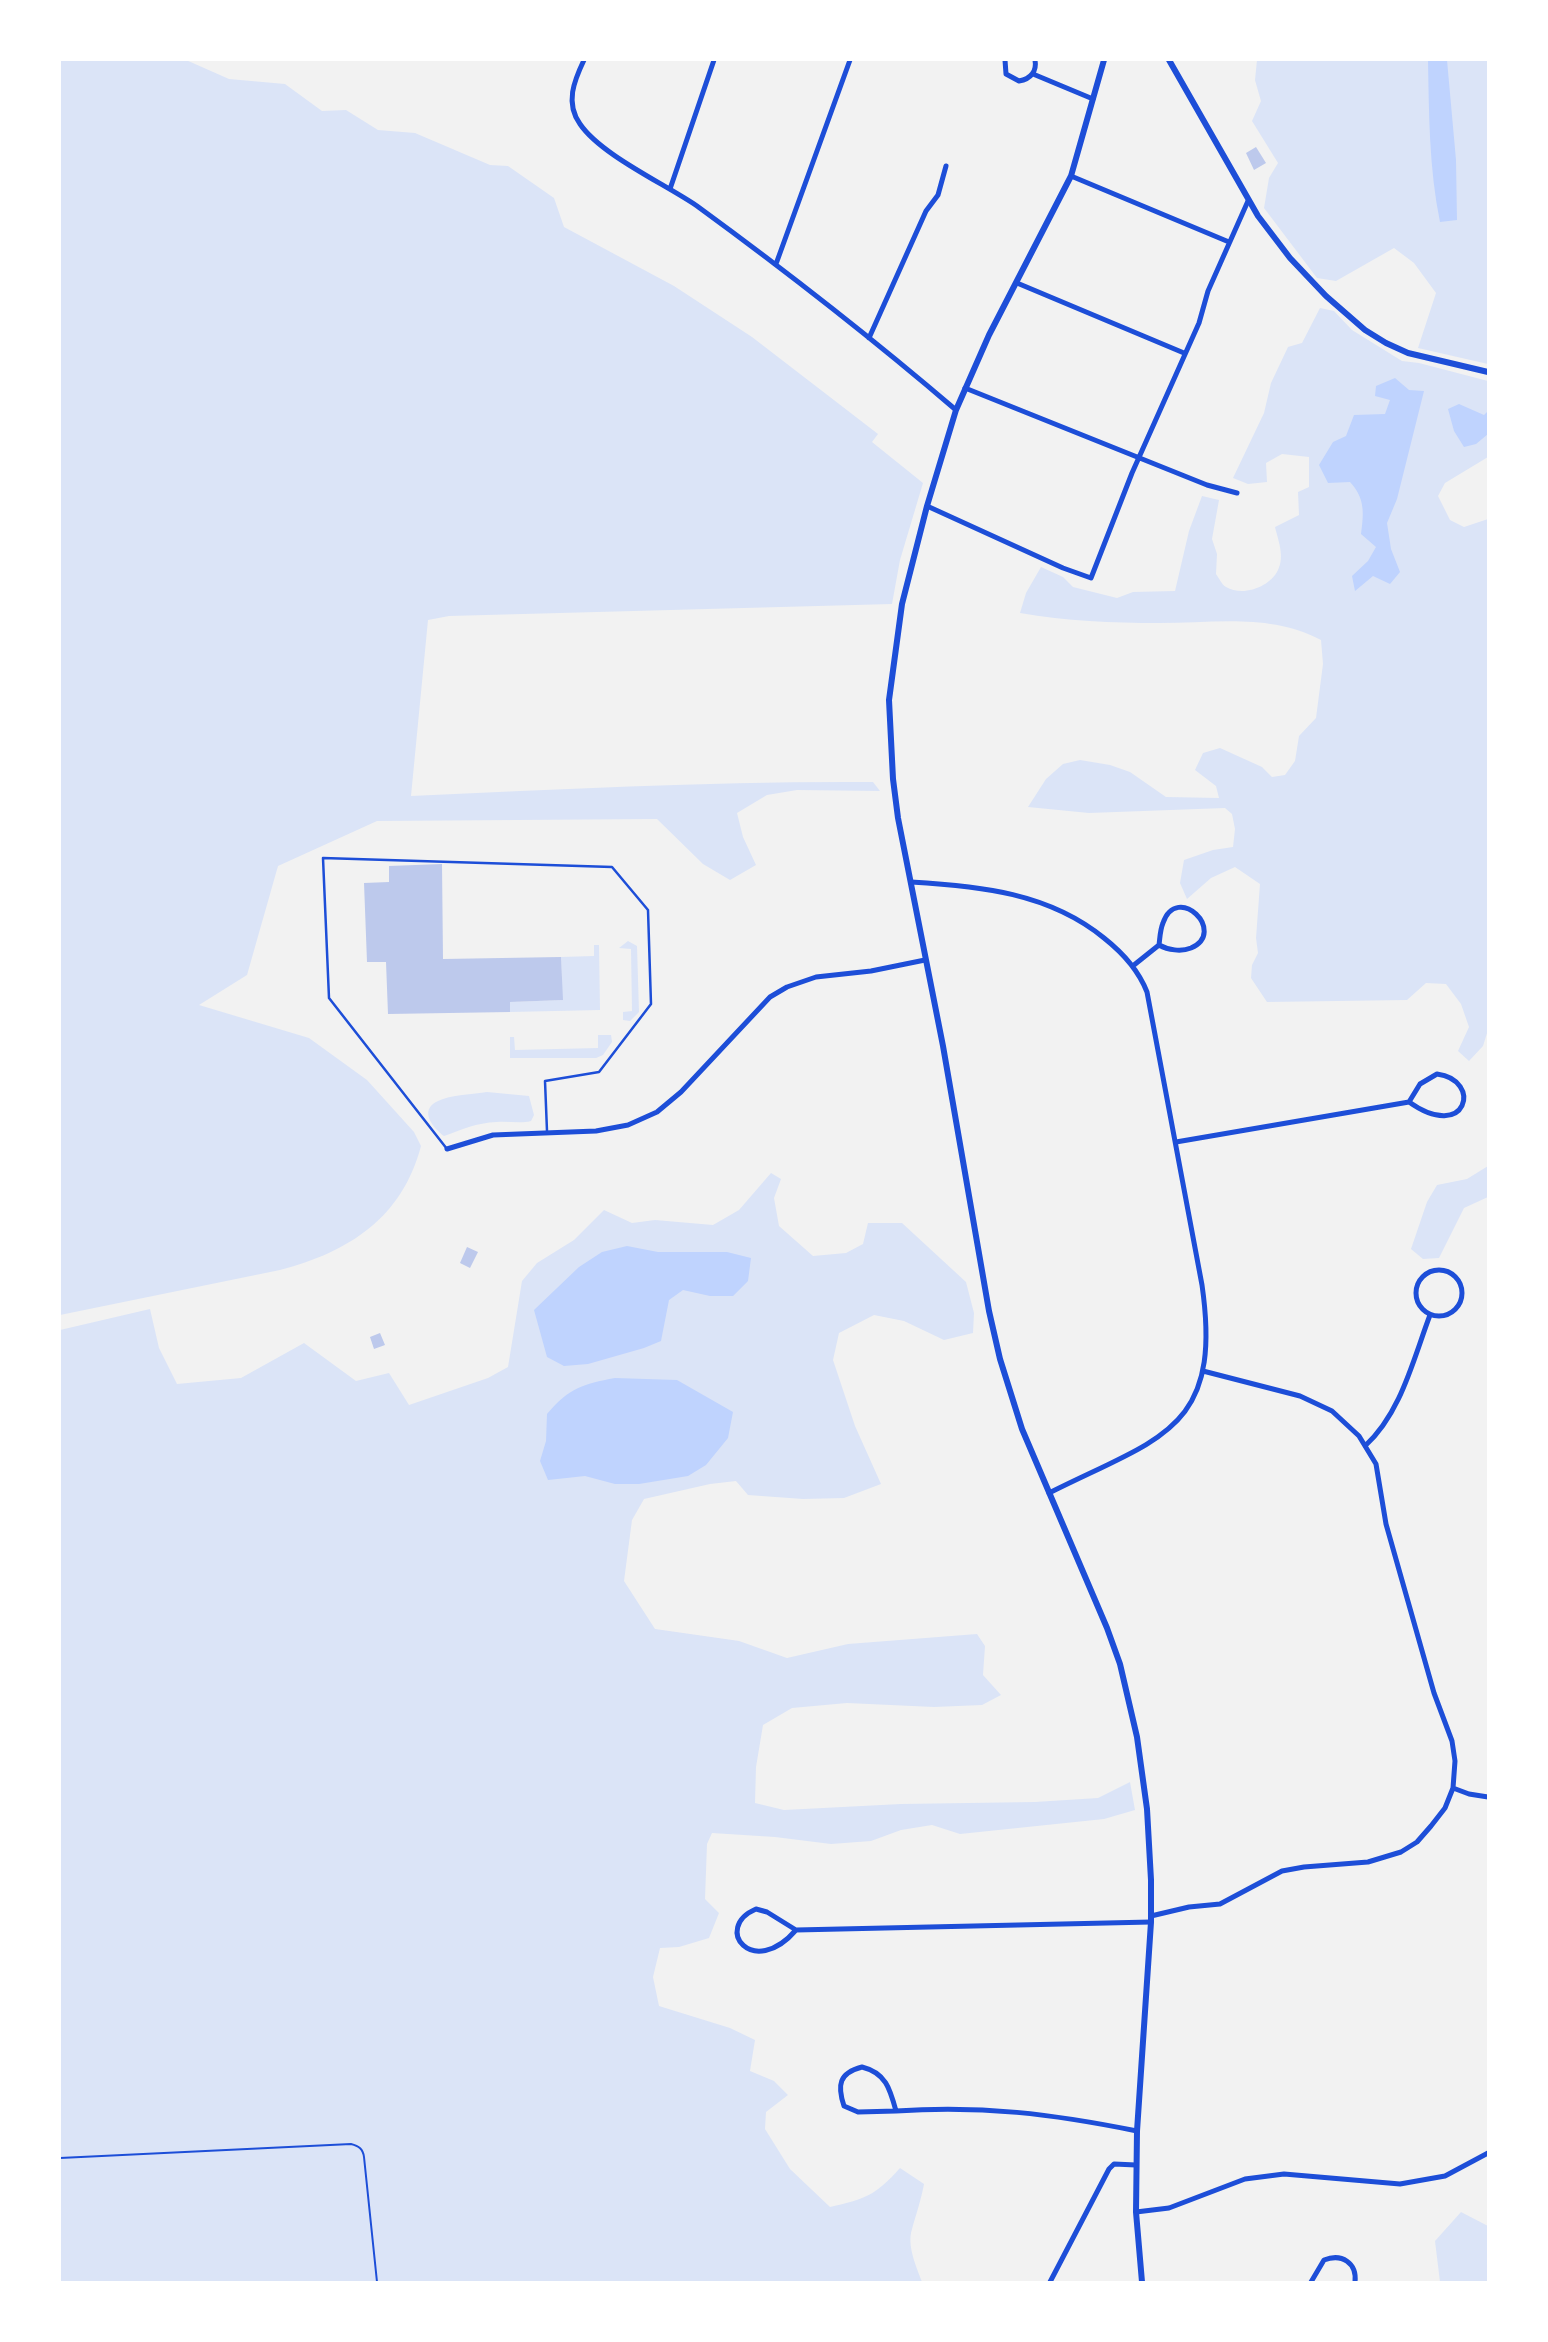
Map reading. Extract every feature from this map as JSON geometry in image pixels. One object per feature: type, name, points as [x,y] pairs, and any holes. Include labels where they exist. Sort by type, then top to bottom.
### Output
[{"type":"street","points":[[584,60],[570,101],[580,125],[589,135],[776,264],[956,410]]},
{"type":"street","points":[[670,189],[715,60]]},
{"type":"street","points":[[776,264],[850,60]]},
{"type":"street","points":[[1005,60],[1006,74],[1014,80],[1025,80],[1033,74],[1035,60]]},
{"type":"street","points":[[1104,60],[1071,176],[956,410],[927,506],[900,614],[889,700],[893,779],[997,1347],[1020,1425],[1107,1628],[1120,1664],[1132,1713],[1147,1809],[1151,1919],[1136,2165],[1136,2212],[1142,2283]]},
{"type":"street","points":[[1169,60],[1222,149],[1248,201],[1307,278],[1365,330],[1386,343],[1408,353],[1489,372]]},
{"type":"street","points":[[1033,74],[1093,99]]},
{"type":"street","points":[[869,338],[926,211],[938,195],[946,166]]},
{"type":"street","points":[[1071,176],[1229,242]]},
{"type":"street","points":[[927,506],[1091,578],[1139,458],[1199,323],[1208,291],[1248,201]]},
{"type":"street","points":[[1017,283],[1184,353]]},
{"type":"street","points":[[965,388],[1207,485],[1237,493]]},
{"type":"street","points":[[911,882],[982,888],[1025,897],[1058,908],[1090,927],[1133,965],[1147,992],[1177,1142],[1207,1321],[1207,1349],[1203,1371],[1189,1406],[1166,1433],[1150,1444],[1049,1493]]},
{"type":"street","points":[[1133,965],[1159,945],[1163,921],[1170,912],[1180,907],[1194,910],[1203,921],[1203,935],[1197,945],[1177,950],[1159,945]]},
{"type":"street","points":[[447,1149],[493,1135],[596,1131],[628,1125],[657,1112],[681,1091],[770,997],[787,987],[816,976],[871,971],[925,960]]},
{"type":"street","points":[[1177,1142],[1409,1101],[1434,1116],[1444,1117],[1454,1114],[1461,1106],[1464,1096],[1459,1083],[1448,1075],[1437,1074],[1420,1084],[1409,1101]]},
{"type":"street","points":[[1431,1271],[1446,1271],[1458,1280],[1461,1301],[1452,1313],[1438,1317],[1430,1315],[1418,1305],[1416,1289],[1424,1275],[1431,1271]]},
{"type":"street","points":[[1365,1446],[1377,1436],[1392,1413],[1430,1315]]},
{"type":"street","points":[[796,1930],[787,1941],[759,1952],[747,1950],[739,1941],[737,1930],[740,1920],[756,1909],[767,1912],[796,1930],[1151,1919],[1229,1901],[1282,1871],[1368,1862],[1401,1852],[1417,1842],[1432,1826],[1445,1808],[1453,1788],[1455,1761],[1452,1741],[1434,1693],[1386,1524],[1376,1464],[1359,1436],[1332,1411],[1300,1396],[1203,1371]]},
{"type":"street","points":[[1453,1788],[1489,1797]]},
{"type":"street","points":[[896,2111],[885,2080],[875,2070],[862,2067],[851,2070],[843,2078],[838,2090],[844,2106],[858,2112],[896,2111],[971,2108],[1080,2120],[1137,2131]]},
{"type":"street","points":[[1136,2212],[1169,2208],[1245,2179],[1284,2174],[1400,2184],[1445,2176],[1489,2153]]},
{"type":"street","points":[[1049,2283],[1109,2169],[1114,2164],[1136,2165]]},
{"type":"street","points":[[1311,2283],[1324,2260],[1333,2256],[1345,2258],[1354,2268],[1355,2283]]},
{"type":"lane","points":[[447,1149],[329,998],[323,858],[612,867],[648,910],[651,1004],[599,1072],[545,1081],[547,1134]]},
{"type":"path","points":[[60,2158],[351,2144],[357,2146],[365,2157],[377,2283]]},
{"type":"shaded area","points":[[60,60],[186,60],[229,79],[285,84],[322,111],[346,110],[378,130],[415,133],[490,165],[508,166],[554,198],[564,227],[674,286],[752,337],[878,434],[872,442],[923,483],[900,560],[892,604],[449,616],[428,620],[411,796],[815,782],[873,782],[880,791],[797,790],[767,795],[737,813],[743,837],[756,865],[730,880],[703,864],[657,819],[377,821],[278,866],[247,975],[199,1005],[309,1038],[367,1080],[414,1132],[421,1146],[412,1171],[401,1193],[386,1212],[350,1242],[328,1253],[280,1270],[60,1315]]},
{"type":"shaded area","points":[[1257,60],[1488,60],[1488,364],[1418,348],[1436,293],[1414,263],[1394,248],[1336,281],[1317,278],[1264,208],[1269,178],[1278,163],[1252,121],[1261,101],[1255,80]]},
{"type":"shaded area","points":[[1320,308],[1334,311],[1352,330],[1402,361],[1488,381],[1488,457],[1445,483],[1438,496],[1450,520],[1464,527],[1488,519],[1488,1030],[1483,1046],[1469,1061],[1458,1051],[1469,1027],[1461,1004],[1446,984],[1426,983],[1407,1000],[1267,1002],[1251,978],[1252,965],[1258,953],[1256,938],[1260,884],[1235,867],[1211,878],[1187,899],[1180,883],[1184,860],[1213,850],[1233,847],[1235,829],[1232,814],[1225,808],[1089,813],[1028,807],[1046,779],[1063,764],[1080,760],[1110,765],[1130,772],[1166,797],[1219,798],[1216,786],[1195,770],[1203,753],[1220,748],[1262,767],[1272,777],[1285,775],[1295,761],[1299,736],[1316,718],[1323,664],[1321,640],[1282,626],[1242,621],[1106,622],[1020,613],[1026,593],[1041,567],[1063,577],[1073,587],[1117,598],[1133,592],[1175,591],[1189,531],[1202,496],[1219,500],[1212,539],[1217,554],[1216,574],[1223,585],[1240,591],[1255,589],[1274,576],[1281,559],[1275,527],[1299,515],[1298,492],[1309,487],[1309,457],[1282,454],[1266,463],[1267,482],[1248,484],[1233,478],[1264,413],[1271,383],[1288,347],[1302,343]]},
{"type":"shaded area","points":[[628,941],[637,946],[639,1012],[630,1021],[623,1020],[623,1012],[632,1011],[631,949],[619,948]]},
{"type":"shaded area","points":[[594,945],[599,945],[600,1010],[510,1012],[510,1002],[562,1000],[561,957],[594,956]]},
{"type":"shaded area","points":[[598,1035],[611,1035],[612,1042],[603,1055],[596,1058],[510,1058],[510,1037],[514,1037],[515,1050],[598,1048]]},
{"type":"shaded area","points":[[487,1092],[529,1096],[534,1115],[531,1121],[482,1124],[444,1136],[429,1119],[429,1109],[438,1101]]},
{"type":"shaded area","points":[[1488,1166],[1488,1197],[1464,1208],[1439,1258],[1423,1259],[1411,1249],[1427,1202],[1437,1185],[1467,1179]]},
{"type":"shaded area","points":[[771,1173],[781,1179],[774,1198],[779,1226],[813,1256],[846,1253],[863,1244],[868,1223],[902,1223],[966,1282],[974,1313],[973,1333],[944,1340],[904,1321],[874,1315],[839,1333],[833,1360],[855,1426],[881,1484],[844,1498],[803,1499],[748,1495],[736,1481],[644,1499],[632,1520],[624,1581],[655,1629],[739,1641],[787,1658],[848,1644],[977,1634],[985,1646],[983,1675],[1001,1695],[982,1705],[934,1707],[847,1703],[792,1708],[763,1725],[756,1767],[755,1803],[784,1810],[901,1804],[1035,1802],[1098,1798],[1130,1782],[1135,1810],[1104,1819],[960,1834],[932,1825],[901,1830],[871,1841],[831,1844],[712,1833],[707,1844],[705,1899],[719,1913],[709,1938],[679,1947],[660,1948],[653,1977],[659,2006],[730,2028],[755,2040],[750,2071],[774,2081],[788,2095],[766,2112],[765,2129],[790,2169],[830,2207],[869,2195],[900,2168],[924,2184],[910,2239],[922,2282],[60,2282],[60,1330],[150,1309],[159,1348],[177,1384],[241,1378],[304,1343],[356,1381],[389,1373],[409,1405],[488,1378],[508,1367],[522,1281],[537,1263],[574,1240],[604,1210],[632,1223],[655,1220],[713,1225],[739,1210]]},
{"type":"shaded area","points":[[1461,2212],[1488,2226],[1488,2282],[1440,2282],[1435,2241]]},
{"type":"water","points":[[1428,60],[1447,60],[1456,160],[1457,220],[1440,222],[1436,202],[1429,121]]},
{"type":"water","points":[[1395,378],[1409,390],[1424,391],[1397,499],[1387,523],[1391,549],[1400,572],[1390,584],[1373,576],[1355,591],[1352,576],[1368,561],[1376,547],[1361,534],[1362,506],[1355,488],[1350,482],[1328,483],[1319,465],[1333,442],[1346,436],[1354,415],[1385,414],[1390,400],[1375,396],[1376,386]]},
{"type":"water","points":[[1459,404],[1484,415],[1488,411],[1488,434],[1476,444],[1464,447],[1454,431],[1448,409]]},
{"type":"water","points":[[627,1246],[658,1252],[727,1252],[751,1258],[748,1281],[733,1296],[710,1296],[683,1290],[669,1300],[661,1341],[644,1348],[588,1364],[564,1366],[547,1357],[534,1310],[579,1267],[602,1252]]},
{"type":"water","points":[[615,1378],[677,1380],[733,1412],[728,1438],[706,1465],[688,1476],[639,1484],[615,1484],[585,1476],[548,1480],[540,1461],[546,1441],[547,1414],[562,1398],[577,1388]]},
{"type":"building","points":[[1256,147],[1266,163],[1254,170],[1246,153]]},
{"type":"building","points":[[442,864],[443,959],[561,957],[563,1000],[510,1002],[510,1012],[388,1014],[386,962],[367,962],[364,883],[389,882],[389,866]]},
{"type":"building","points":[[467,1247],[478,1252],[470,1268],[460,1263]]},
{"type":"building","points":[[380,1333],[385,1345],[374,1349],[370,1337]]}]
